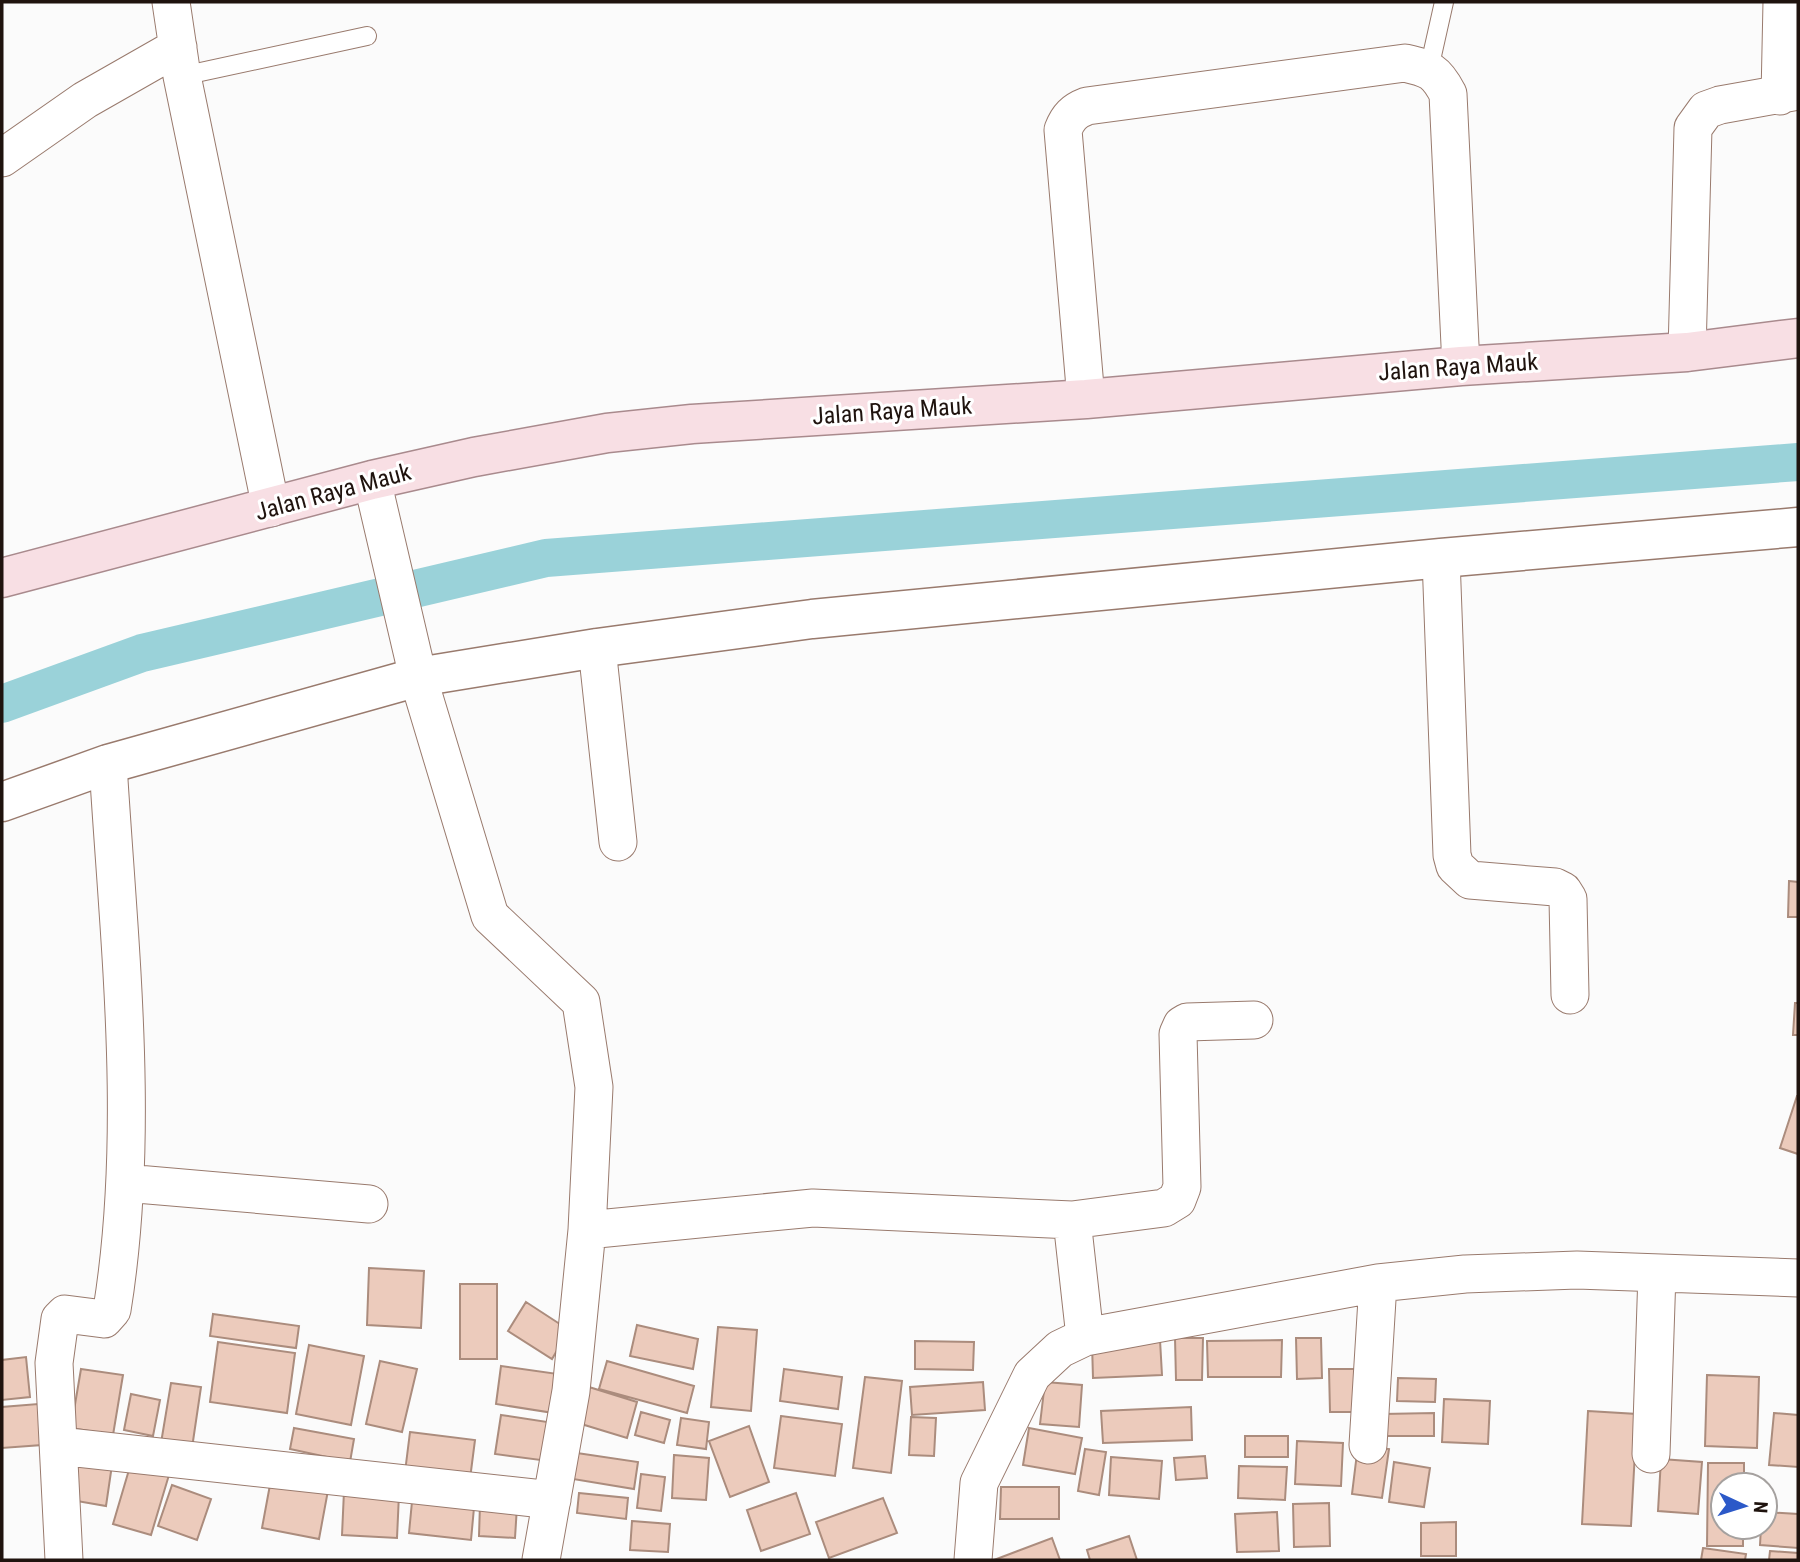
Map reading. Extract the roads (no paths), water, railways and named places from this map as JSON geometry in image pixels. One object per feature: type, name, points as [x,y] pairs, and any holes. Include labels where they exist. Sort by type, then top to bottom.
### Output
[{"type":"main road","name":"Jalan Raya Mauk","points":[[2,578],[271,508],[375,494],[474,457],[619,432],[692,424],[1086,399],[1461,366],[1687,352],[1798,338]]},
{"type":"street","points":[[171,2],[180,61],[271,508]]},
{"type":"street","points":[[1687,352],[1693,128],[1706,110],[1720,104],[1789,93],[1782,2]]},
{"type":"street","points":[[2,158],[85,100],[180,61]]},
{"type":"street","points":[[1086,399],[1062,130],[1068,119],[1087,106],[1405,63],[1429,69],[1441,80],[1448,94],[1461,366]]},
{"type":"street","points":[[375,494],[416,668],[489,916],[581,1002],[594,1087],[587,1230],[571,1391],[541,1560]]},
{"type":"street","points":[[2,802],[107,764],[416,668],[597,648],[812,619],[1441,558],[1798,527]]},
{"type":"street","points":[[1441,558],[1452,855],[1455,866],[1470,880],[1555,887],[1563,891],[1568,899],[1570,995]]},
{"type":"street","points":[[597,648],[618,842]]},
{"type":"street","points":[[64,1560],[54,1363],[60,1319],[65,1314],[98,1320],[108,1316],[112,1310],[125,1183],[127,1084],[107,764]]},
{"type":"street","points":[[587,1230],[813,1208],[1072,1220],[1164,1208],[1177,1200],[1182,1187],[1180,1029],[1187,1022],[1254,1020]]},
{"type":"street","points":[[125,1183],[369,1204]]},
{"type":"street","points":[[1072,1220],[1085,1337]]},
{"type":"street","points":[[973,1560],[979,1483],[1032,1375],[1060,1349],[1085,1337],[1378,1283],[1465,1274],[1577,1270],[1798,1278]]},
{"type":"street","points":[[1651,1454],[1657,1273]]},
{"type":"street","points":[[1368,1445],[1378,1283]]},
{"type":"street","points":[[59,1446],[552,1500]]},
{"type":"lane","points":[[1429,69],[1444,2]]},
{"type":"lane","points":[[180,61],[367,36]]},
{"type":"waterway","points":[[2,704],[142,653],[546,558],[1798,462]]}]
